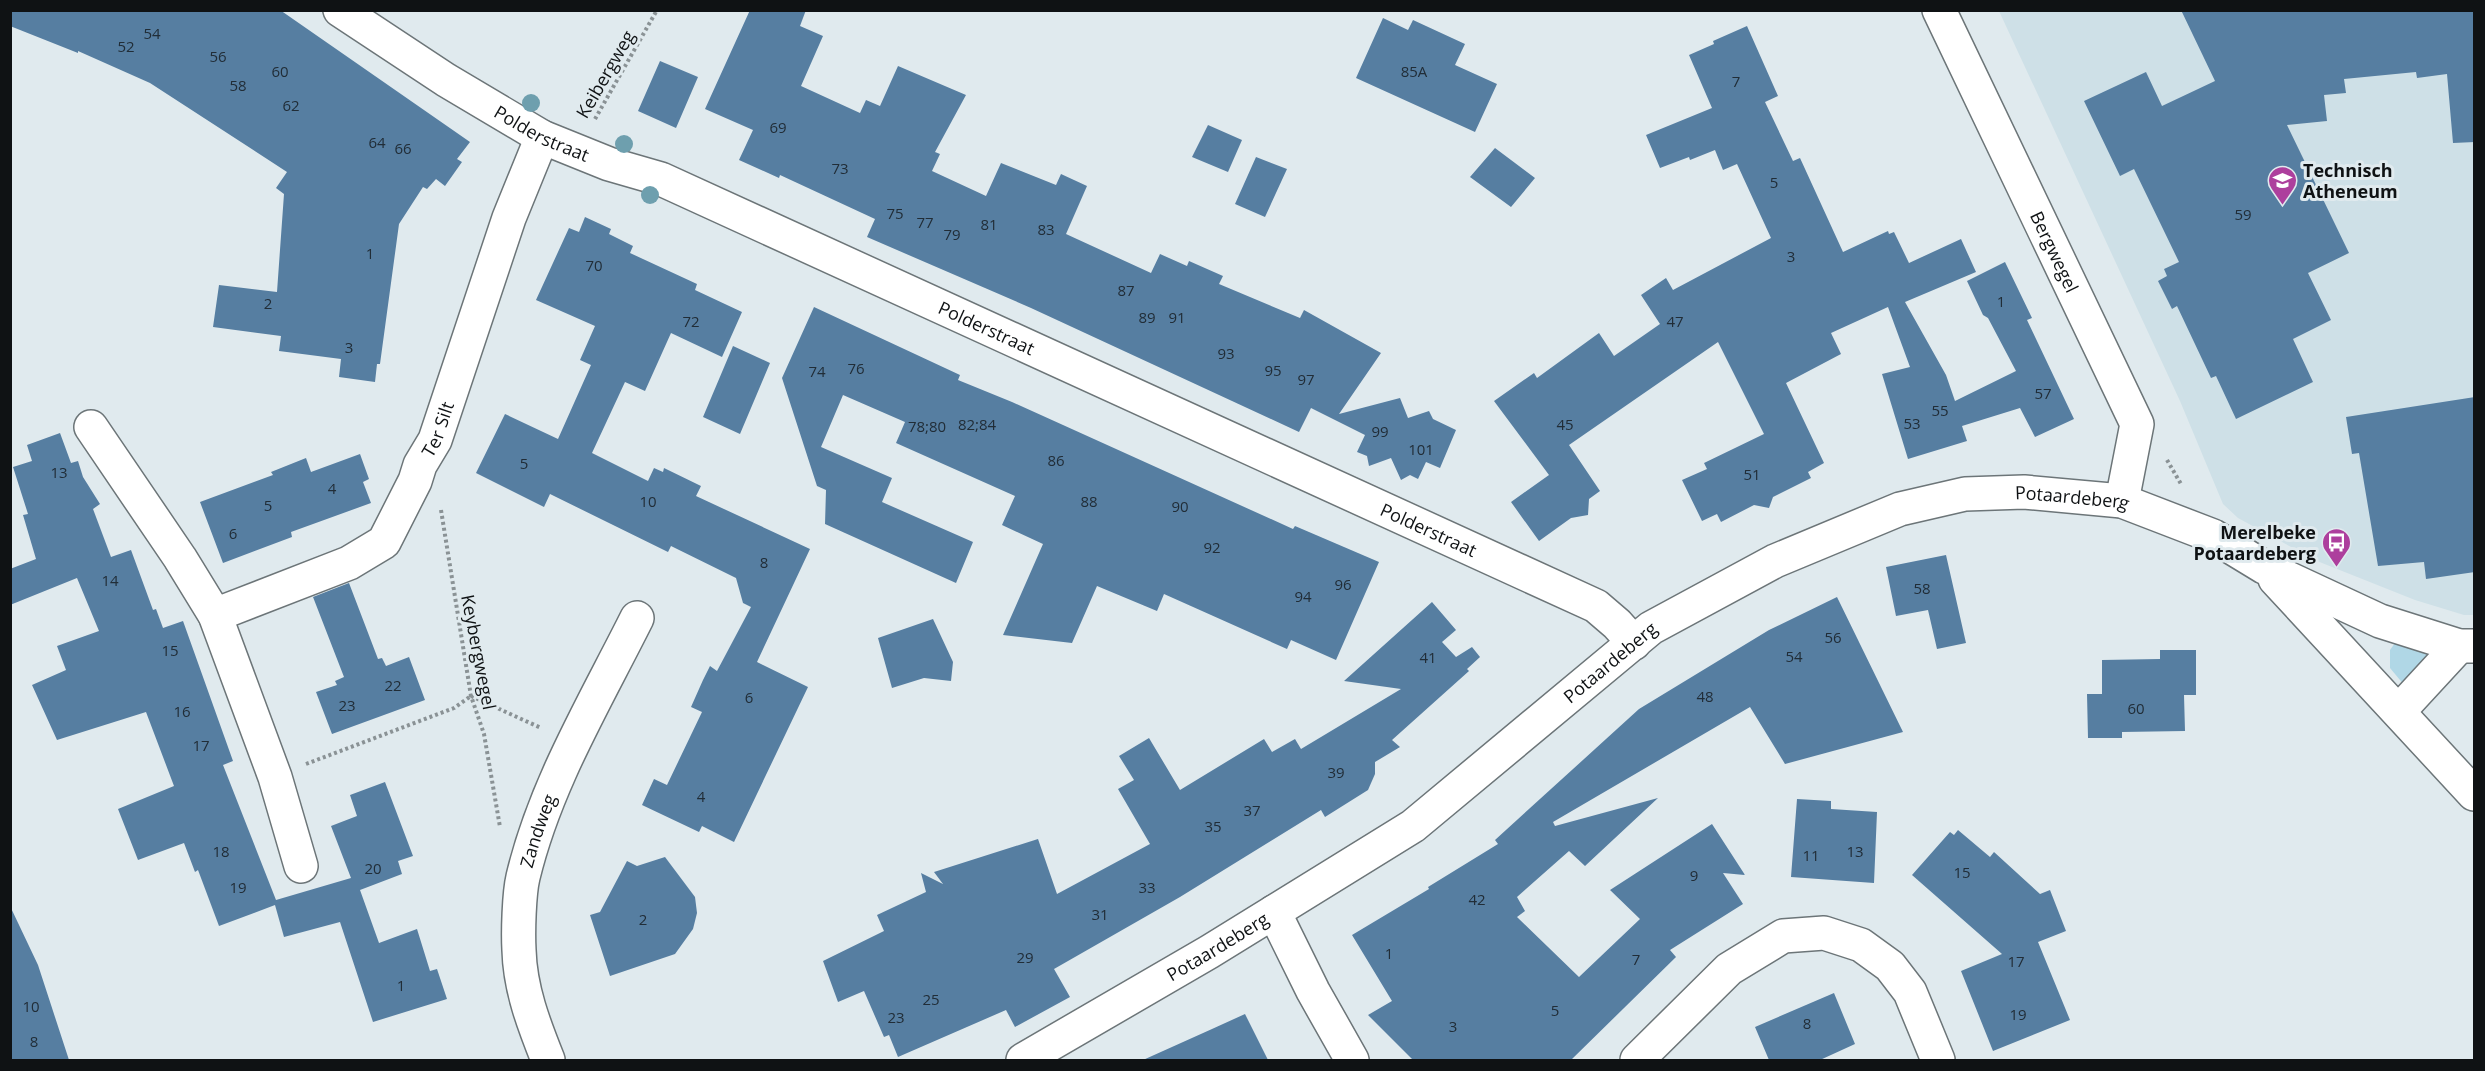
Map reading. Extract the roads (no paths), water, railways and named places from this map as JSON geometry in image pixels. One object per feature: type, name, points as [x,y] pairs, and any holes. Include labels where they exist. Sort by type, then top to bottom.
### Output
[{"type":"street","name":"Polderstraat","points":[[340,10],[446,80],[542,137],[609,164],[661,179],[1596,606],[1634,643]]},
{"type":"street","name":"Bergwegel","points":[[1939,10],[2137,424],[2122,501]]},
{"type":"street","name":"Ter Silt","points":[[215,615],[349,563],[384,542],[415,481],[420,465],[435,440],[509,218],[542,137]]},
{"type":"street","points":[[91,427],[180,558],[215,615],[274,777],[301,866]]},
{"type":"street","name":"Potaardeberg","points":[[1023,1060],[1274,912],[1413,826],[1651,628],[1775,561],[1900,509],[1965,495],[2024,492],[2122,501],[2213,536],[2264,567],[2380,621],[2467,646]]},
{"type":"street","name":"Potaardeberg","points":[[2264,567],[2475,794]]},
{"type":"street","name":"Zandweg","points":[[548,1060],[528,1008],[519,951],[522,880],[540,819],[574,743],[637,618]]},
{"type":"street","name":"Potaardeberg","points":[[2399,711],[2467,646]]},
{"type":"street","points":[[1274,912],[1313,992],[1352,1060]]},
{"type":"street","points":[[1637,1060],[1729,969],[1783,936],[1824,933],[1861,945],[1890,966],[1910,993],[1938,1060]]},
{"type":"place","name":"Technisch Atheneum","points":[[2282,206]]},
{"type":"place","name":"Merelbeke Potaardeberg","points":[[2337,568]]}]
